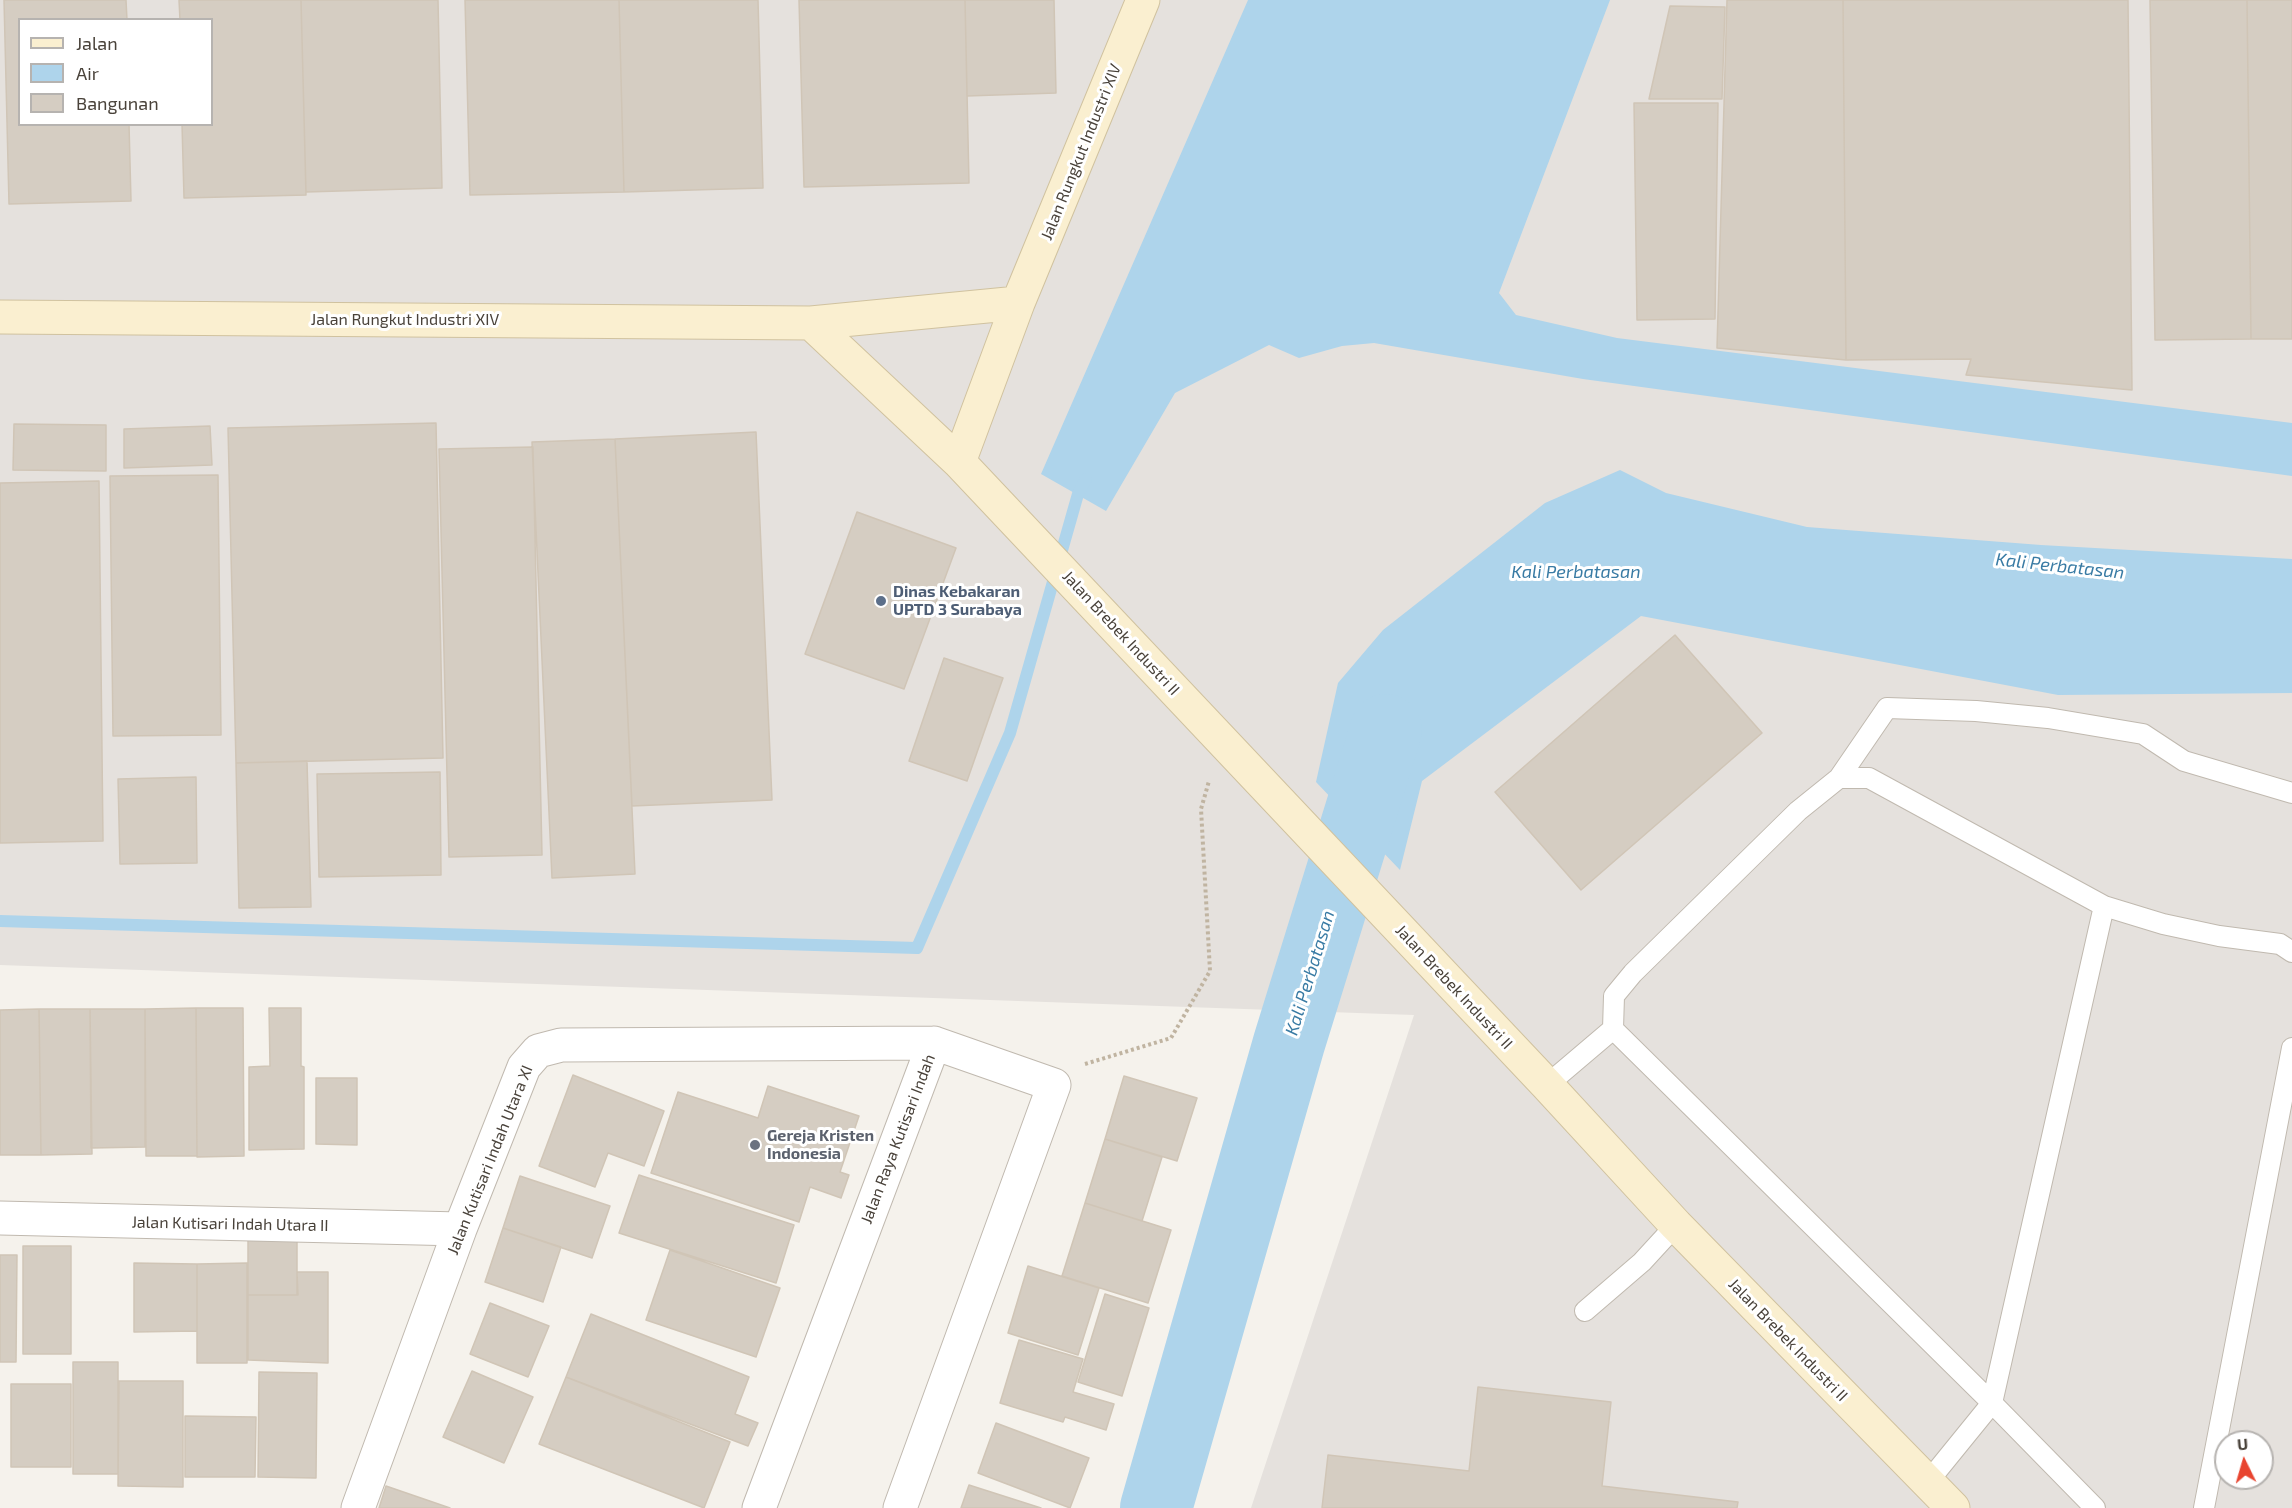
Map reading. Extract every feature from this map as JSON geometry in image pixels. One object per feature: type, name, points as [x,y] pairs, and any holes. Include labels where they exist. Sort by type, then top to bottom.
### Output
[{"type":"street","name":"Jalan Rungkut Industri XIV","points":[[959,462],[1018,303],[1143,0]]},
{"type":"street","name":"Jalan Rungkut Industri XIV","points":[[0,317],[811,323],[1018,303]]},
{"type":"street","points":[[811,323],[959,462]]},
{"type":"street","name":"Jalan Brebek Industri II","points":[[959,462],[1547,1084],[1676,1225],[1953,1508]]},
{"type":"street","name":"Jalan Raya Kutisari Indah","points":[[759,1508],[934,1043],[1054,1084]]},
{"type":"street","name":"Jalan Kutisari Indah Utara XI","points":[[358,1508],[460,1229],[524,1066],[538,1051],[561,1045],[934,1043]]},
{"type":"street","points":[[900,1508],[1054,1084]]},
{"type":"street","name":"Jalan Kutisari Indah Utara II","points":[[0,1218],[460,1229]]},
{"type":"lane","points":[[2095,1508],[1992,1403],[1613,1029],[1614,996],[1633,973],[1798,811],[1839,778],[1887,708],[1977,711],[2048,718],[2144,734],[2184,761],[2292,793]]},
{"type":"lane","points":[[1839,778],[1869,778],[2104,906],[2163,924],[2219,936],[2280,944],[2292,952]]},
{"type":"lane","points":[[1927,1483],[1992,1403],[2104,906]]},
{"type":"lane","points":[[1547,1084],[1613,1029]]},
{"type":"lane","points":[[2204,1508],[2292,1048]]},
{"type":"lane","points":[[1585,1311],[1642,1262],[1676,1225]]},
{"type":"path","points":[[1054,1084],[1076,1067],[1171,1038],[1210,971],[1201,809],[1221,740]]},
{"type":"shaded area","points":[[0,0],[2292,0],[2292,1508],[1251,1508],[1414,1015],[0,965]]},
{"type":"water","points":[[1248,0],[1610,0],[1499,293],[1516,315],[1617,338],[2292,423],[2292,476],[1583,379],[1374,343],[1342,346],[1299,358],[1269,345],[1175,393],[1106,511],[1041,474]]},
{"type":"water","name":"Kali Perbatasan","points":[[1620,470],[1666,493],[1807,527],[2041,545],[2292,559],[2292,693],[2058,695],[1641,616],[1422,781],[1400,870],[1316,782],[1338,683],[1383,630],[1545,503]]},
{"type":"building","points":[[4,0],[126,0],[127,18],[18,18],[18,126],[129,126],[131,201],[9,204]]},
{"type":"building","points":[[179,0],[301,0],[306,195],[184,198],[182,126],[213,126],[213,18],[180,18]]},
{"type":"building","points":[[301,0],[438,0],[442,188],[306,192]]},
{"type":"building","points":[[465,0],[619,0],[624,192],[470,195]]},
{"type":"building","points":[[619,0],[758,0],[763,188],[624,192]]},
{"type":"building","points":[[799,0],[965,0],[969,183],[804,187]]},
{"type":"building","points":[[965,0],[1054,0],[1056,93],[967,96]]},
{"type":"building","points":[[1727,0],[1843,0],[1846,360],[1717,348]]},
{"type":"building","points":[[1843,0],[2128,0],[2132,390],[1966,375],[1971,359],[1846,360]]},
{"type":"building","points":[[2150,0],[2247,0],[2251,339],[2155,340]]},
{"type":"building","points":[[2247,0],[2292,0],[2292,339],[2251,339]]},
{"type":"building","points":[[1670,6],[1725,7],[1722,99],[1649,99]]},
{"type":"building","points":[[1634,103],[1718,103],[1715,319],[1637,320]]},
{"type":"building","points":[[436,423],[443,758],[236,763],[228,428]]},
{"type":"building","points":[[14,424],[106,425],[106,471],[13,470]]},
{"type":"building","points":[[210,426],[212,465],[124,468],[124,429]]},
{"type":"building","points":[[756,432],[772,800],[632,806],[615,439]]},
{"type":"building","points":[[615,439],[635,874],[552,878],[532,442]]},
{"type":"building","points":[[533,447],[542,855],[449,857],[439,449]]},
{"type":"building","points":[[218,475],[221,735],[113,736],[110,476]]},
{"type":"building","points":[[99,481],[103,841],[0,843],[0,483]]},
{"type":"building","name":"Dinas Kebakaran UPTD 3 Surabaya","points":[[857,512],[956,548],[904,689],[805,654]]},
{"type":"building","points":[[1675,635],[1762,733],[1581,890],[1495,792]]},
{"type":"building","points":[[944,658],[1003,678],[967,781],[909,761]]},
{"type":"building","points":[[307,761],[311,907],[239,908],[236,763]]},
{"type":"building","points":[[440,772],[441,875],[319,877],[317,774]]},
{"type":"building","points":[[196,777],[197,863],[120,864],[118,779]]},
{"type":"building","points":[[196,1008],[197,1156],[146,1156],[145,1009]]},
{"type":"building","points":[[196,1008],[243,1008],[244,1156],[197,1157]]},
{"type":"building","points":[[269,1008],[301,1008],[304,1149],[249,1150],[249,1067],[270,1066]]},
{"type":"building","points":[[39,1009],[90,1009],[92,1154],[41,1155]]},
{"type":"building","points":[[39,1009],[41,1155],[0,1155],[0,1010]]},
{"type":"building","points":[[90,1009],[145,1009],[145,1147],[91,1148]]},
{"type":"building","points":[[573,1075],[664,1111],[644,1166],[608,1153],[595,1187],[539,1166]]},
{"type":"building","points":[[1124,1076],[1197,1098],[1177,1161],[1105,1139]]},
{"type":"building","points":[[316,1078],[357,1078],[357,1145],[316,1144]]},
{"type":"building","name":"Gereja Kristen Indonesia","points":[[768,1086],[859,1116],[840,1172],[849,1175],[841,1198],[810,1187],[799,1222],[651,1173],[678,1092],[758,1118]]},
{"type":"building","points":[[1105,1139],[1162,1157],[1142,1221],[1085,1203]]},
{"type":"building","points":[[639,1175],[794,1225],[776,1283],[619,1233]]},
{"type":"building","points":[[520,1176],[610,1206],[592,1258],[503,1228]]},
{"type":"building","points":[[1085,1203],[1171,1230],[1148,1303],[1062,1276]]},
{"type":"building","points":[[503,1228],[561,1247],[543,1302],[485,1282]]},
{"type":"building","points":[[248,1239],[297,1239],[297,1295],[248,1295]]},
{"type":"building","points":[[23,1246],[71,1246],[71,1354],[23,1354]]},
{"type":"building","points":[[670,1250],[780,1288],[756,1357],[646,1320]]},
{"type":"building","points":[[0,1255],[17,1255],[16,1362],[0,1362]]},
{"type":"building","points":[[134,1263],[197,1264],[197,1331],[134,1332]]},
{"type":"building","points":[[247,1263],[247,1363],[197,1363],[197,1264]]},
{"type":"building","points":[[1028,1266],[1099,1288],[1078,1355],[1008,1333]]},
{"type":"building","points":[[297,1272],[328,1272],[328,1363],[248,1360],[248,1295],[298,1295]]},
{"type":"building","points":[[1105,1294],[1149,1308],[1122,1396],[1078,1382]]},
{"type":"building","points":[[490,1303],[549,1326],[528,1377],[470,1354]]},
{"type":"building","points":[[591,1314],[749,1377],[735,1414],[758,1423],[748,1446],[566,1377]]},
{"type":"building","points":[[1019,1340],[1083,1359],[1073,1392],[1114,1404],[1106,1430],[1065,1417],[1063,1422],[1000,1403]]},
{"type":"building","points":[[73,1362],[118,1362],[118,1474],[73,1474]]},
{"type":"building","points":[[472,1371],[533,1397],[504,1463],[443,1437]]},
{"type":"building","points":[[259,1372],[317,1373],[316,1478],[258,1477]]},
{"type":"building","points":[[566,1377],[730,1442],[704,1508],[539,1444]]},
{"type":"building","points":[[119,1381],[183,1381],[183,1487],[118,1486]]},
{"type":"building","points":[[11,1384],[71,1384],[71,1467],[11,1467]]},
{"type":"building","points":[[1478,1387],[1611,1402],[1602,1486],[1738,1502],[1737,1508],[1322,1508],[1328,1455],[1469,1471]]},
{"type":"building","points":[[185,1416],[256,1417],[255,1477],[185,1477]]},
{"type":"building","points":[[996,1423],[1089,1458],[1070,1508],[978,1473]]},
{"type":"building","points":[[969,1485],[1041,1508],[961,1508]]},
{"type":"building","points":[[386,1486],[450,1508],[379,1508]]},
{"type":"waterway","points":[[0,921],[917,948],[1010,733],[1078,494],[1086,479]]},
{"type":"waterway","name":"Kali Perbatasan","points":[[1156,1508],[1289,1043],[1386,730]]},
{"type":"place","name":"Dinas Kebakaran UPTD 3 Surabaya","points":[[881,601]]},
{"type":"place","name":"Gereja Kristen Indonesia","points":[[755,1145]]}]
